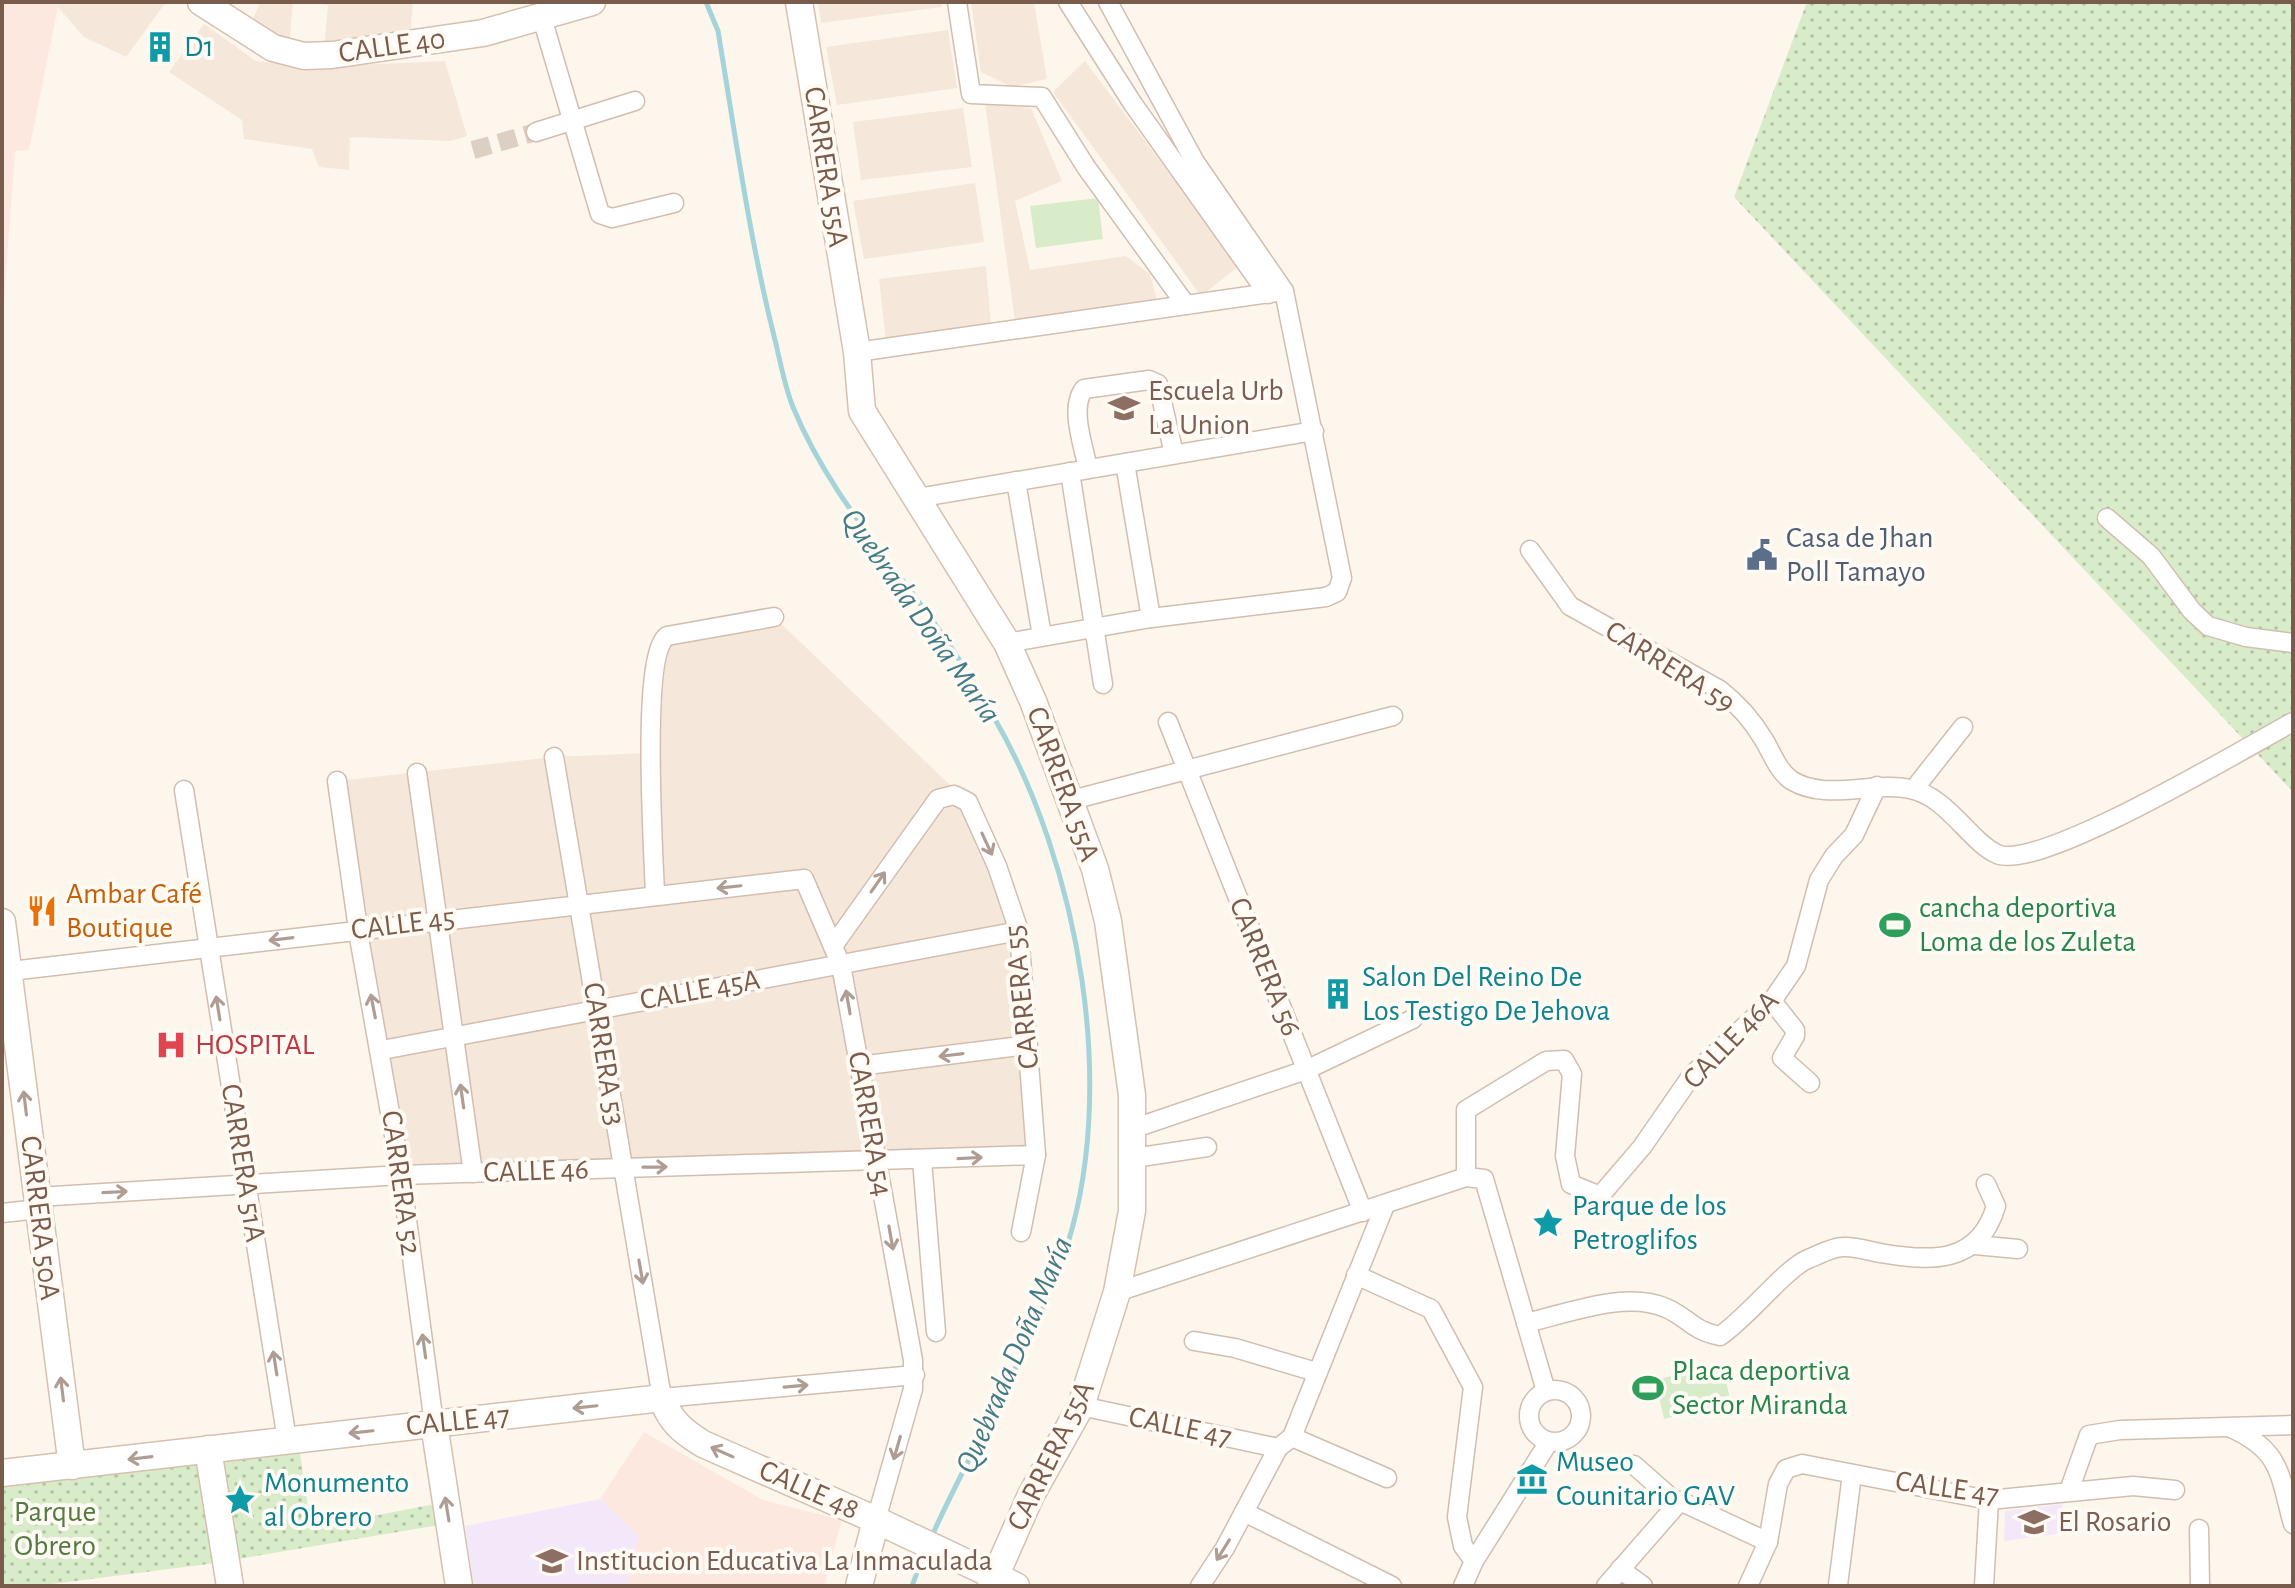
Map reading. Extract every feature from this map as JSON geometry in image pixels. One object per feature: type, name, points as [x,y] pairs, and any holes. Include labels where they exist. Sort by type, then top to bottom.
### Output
[{"type":"street","name":"CALLE 40","points":[[201,2],[273,48],[304,56],[417,44],[483,33],[592,2]]},
{"type":"street","name":"CARRERA 55A","points":[[799,2],[857,352],[862,411],[1007,643],[1033,701],[1095,869],[1108,921],[1135,1128],[1132,1211],[1117,1292],[1081,1406],[1031,1495],[1001,1582]]},
{"type":"street","points":[[957,2],[971,94],[1042,97],[1086,167],[1186,305]]},
{"type":"street","points":[[1068,2],[1133,104],[1276,292]]},
{"type":"street","points":[[1007,643],[1095,626],[1326,597],[1337,592],[1342,578],[1314,431],[1276,292],[1195,162],[1108,2]]},
{"type":"street","points":[[542,18],[600,214],[612,218],[674,203]]},
{"type":"street","points":[[536,132],[635,101]]},
{"type":"street","points":[[857,352],[1276,292]]},
{"type":"street","points":[[1103,684],[1079,470],[1078,397],[1084,389],[1149,380],[1158,384],[1174,454]]},
{"type":"street","points":[[917,498],[1314,431]]},
{"type":"street","points":[[1125,463],[1151,618]]},
{"type":"street","points":[[1016,481],[1042,636]]},
{"type":"street","points":[[2107,518],[2151,556],[2192,611],[2208,626],[2238,636],[2293,643]]},
{"type":"street","name":"CARRERA 59","points":[[1530,550],[1570,606],[1720,690],[1738,704],[1789,779],[1821,790],[1877,786],[1914,789],[1945,807],[1997,854],[2023,857],[2074,839],[2293,722]]},
{"type":"street","points":[[655,896],[650,753],[655,651],[667,636],[774,617]]},
{"type":"street","points":[[1068,801],[1393,716]]},
{"type":"street","name":"CARRERA 56","points":[[1168,722],[1363,1212]]},
{"type":"street","points":[[1914,789],[1963,727]]},
{"type":"street","name":"CARRERA 53","points":[[554,757],[662,1398]]},
{"type":"street","points":[[417,773],[473,1173]]},
{"type":"street","name":"CARRERA 52","points":[[337,781],[358,929],[382,1050],[401,1175],[459,1586]]},
{"type":"street","name":"CALLE 46A","points":[[1475,1178],[1466,1110],[1546,1061],[1564,1060],[1572,1074],[1565,1156],[1571,1184],[1600,1196],[1642,1147],[1692,1075],[1772,1001],[1796,966],[1819,880],[1834,856],[1854,835],[1877,786]]},
{"type":"street","name":"CARRERA 51A","points":[[184,790],[287,1440]]},
{"type":"street","name":"CARRERA 55","points":[[833,946],[938,799],[954,795],[968,802],[997,866],[1019,931],[1036,1155],[1021,1232]]},
{"type":"street","name":"CALLE 45","points":[[5,972],[804,879]]},
{"type":"street","name":"CARRERA 54","points":[[804,879],[841,965],[915,1375]]},
{"type":"street","name":"CARRERA 50A","points":[[2,922],[5,972],[72,1466]]},
{"type":"street","name":"CALLE 45A","points":[[382,1050],[454,1034],[1019,931]]},
{"type":"street","points":[[1772,1001],[1795,1030],[1782,1058],[1810,1083]]},
{"type":"street","points":[[1135,1128],[1306,1070],[1413,1019]]},
{"type":"street","points":[[859,1066],[1028,1045]]},
{"type":"street","points":[[1134,1158],[1207,1147]]},
{"type":"street","name":"CALLE 46","points":[[2,1213],[38,1203],[401,1175],[1036,1155]]},
{"type":"street","points":[[922,1160],[936,1332]]},
{"type":"street","points":[[1117,1292],[1475,1178],[1526,1323],[1546,1391]]},
{"type":"street","points":[[1526,1323],[1621,1303],[1649,1303],[1668,1309],[1698,1332],[1720,1336],[1740,1323],[1804,1260],[1843,1247],[1925,1257],[1957,1255],[1975,1245],[1990,1227],[1996,1206],[1986,1184]]},
{"type":"street","points":[[1200,1586],[1285,1443],[1385,1205]]},
{"type":"street","points":[[1975,1245],[2018,1249]]},
{"type":"street","points":[[1356,1275],[1431,1309],[1473,1387],[1457,1517],[1463,1546],[1474,1561]]},
{"type":"street","points":[[1194,1341],[1235,1348],[1316,1372]]},
{"type":"street","points":[[859,1586],[886,1524],[915,1375]]},
{"type":"street","name":"CALLE 47","points":[[2,1473],[662,1398],[915,1375]]},
{"type":"street","points":[[1560,1390],[1573,1395],[1581,1408],[1582,1422],[1575,1435],[1563,1442],[1548,1443],[1537,1436],[1530,1424],[1529,1411],[1535,1399],[1546,1391],[1560,1390]]},
{"type":"street","name":"CALLE 48","points":[[662,1398],[668,1415],[680,1429],[703,1444],[947,1552],[1001,1582]]},
{"type":"street","name":"CALLE 47","points":[[1081,1406],[1285,1443],[1387,1478]]},
{"type":"street","points":[[2069,1491],[2089,1435],[2224,1425],[2293,1425]]},
{"type":"street","points":[[2224,1425],[2259,1440],[2275,1460],[2293,1524]]},
{"type":"street","points":[[1463,1586],[1474,1561],[1548,1443]]},
{"type":"street","points":[[208,1449],[230,1586]]},
{"type":"street","name":"CALLE 47","points":[[1768,1542],[1778,1484],[1786,1469],[1802,1464],[1989,1500],[2133,1486],[2175,1490]]},
{"type":"street","points":[[1634,1465],[1677,1503]]},
{"type":"street","points":[[1838,1585],[1852,1474]]},
{"type":"street","points":[[1984,1586],[1989,1500]]},
{"type":"street","points":[[1606,1586],[1677,1503],[1687,1502],[1768,1542],[1748,1586]]},
{"type":"street","points":[[1244,1512],[1385,1584]]},
{"type":"street","points":[[2199,1529],[2200,1586]]},
{"type":"street","points":[[1620,1569],[1643,1586]]},
{"type":"shaded area","points":[[2,2],[59,2],[29,150],[15,151],[2,328]]},
{"type":"shaded area","points":[[59,2],[166,2],[126,57],[84,37],[58,7]]},
{"type":"shaded area","points":[[260,2],[293,2],[289,46],[249,29]]},
{"type":"shaded area","points":[[303,2],[413,2],[410,38],[324,49],[328,5]]},
{"type":"shaded area","points":[[818,2],[941,2],[942,7],[821,23]]},
{"type":"shaded area","points":[[971,2],[1034,2],[1047,79],[1012,87],[981,72]]},
{"type":"shaded area","points":[[204,24],[256,61],[314,67],[445,61],[467,136],[451,141],[350,137],[349,170],[319,167],[312,149],[244,139],[242,120],[169,72]]},
{"type":"shaded area","points":[[948,30],[957,88],[837,105],[826,47]]},
{"type":"shaded area","points":[[1085,61],[1239,266],[1201,296],[1053,92]]},
{"type":"shaded area","points":[[985,103],[1031,108],[1062,181],[1015,201],[1030,270],[1126,256],[1150,274],[1157,301],[1015,321]]},
{"type":"shaded area","points":[[963,108],[972,167],[861,180],[853,122]]},
{"type":"shaded area","points":[[975,183],[984,242],[864,259],[853,201]]},
{"type":"shaded area","points":[[986,266],[991,326],[886,341],[879,279]]},
{"type":"shaded area","points":[[774,617],[968,802],[1019,931],[1036,1155],[401,1175],[337,781],[554,757],[649,753],[660,641]]},
{"type":"shaded area","points":[[644,1432],[763,1500],[842,1520],[824,1586],[627,1586],[639,1536],[600,1499]]},
{"type":"shaded area","name":"Institucion Educativa La Inmaculada","points":[[600,1499],[639,1536],[627,1586],[474,1586],[465,1526]]},
{"type":"shaded area","name":"El Rosario","points":[[2062,1504],[2064,1533],[2004,1541],[2005,1511]]},
{"type":"green space","points":[[1807,2],[2293,2],[2293,792],[1734,197]]},
{"type":"green space","points":[[1098,198],[1103,239],[1036,248],[1030,206]]},
{"type":"green space","points":[[1722,1364],[1731,1403],[1664,1419],[1655,1380]]},
{"type":"green space","name":"Parque Obrero","points":[[299,1447],[311,1528],[440,1503],[445,1524],[208,1564],[36,1586],[2,1586],[2,1482]]},
{"type":"waterway","name":"Quebrada Doña María","points":[[706,2],[718,31],[757,260],[793,407],[834,485],[967,672],[1022,773],[1048,838],[1068,908],[1082,980],[1089,1052],[1089,1124],[1080,1193],[1063,1258],[1034,1330],[931,1538]]},
{"type":"waterway","name":"Quebrada Doña María","points":[[912,1586],[925,1551]]},
{"type":"tunnel","points":[[473,150],[536,132]]},
{"type":"place","name":"D1","points":[[160,47]]},
{"type":"place","name":"Escuela Urb La Union","points":[[1124,408]]},
{"type":"place","name":"Casa de Jhan Poll Tamayo","points":[[1762,555]]},
{"type":"place","name":"Ambar Café Boutique","points":[[42,911]]},
{"type":"place","name":"cancha deportiva Loma de los Zuleta","points":[[1895,925]]},
{"type":"place","name":"Salon Del Reino De Los Testigo De Jehova","points":[[1338,994]]},
{"type":"place","name":"HOSPITAL","points":[[171,1045]]},
{"type":"place","name":"Parque de los Petroglifos","points":[[1548,1223]]},
{"type":"place","name":"Placa deportiva Sector Miranda","points":[[1648,1388]]},
{"type":"place","name":"Museo Counitario GAV","points":[[1532,1479]]},
{"type":"place","name":"Monumento al Obrero","points":[[240,1500]]},
{"type":"place","name":"El Rosario","points":[[2034,1522]]},
{"type":"place","name":"Institucion Educativa La Inmaculada","points":[[552,1561]]}]
